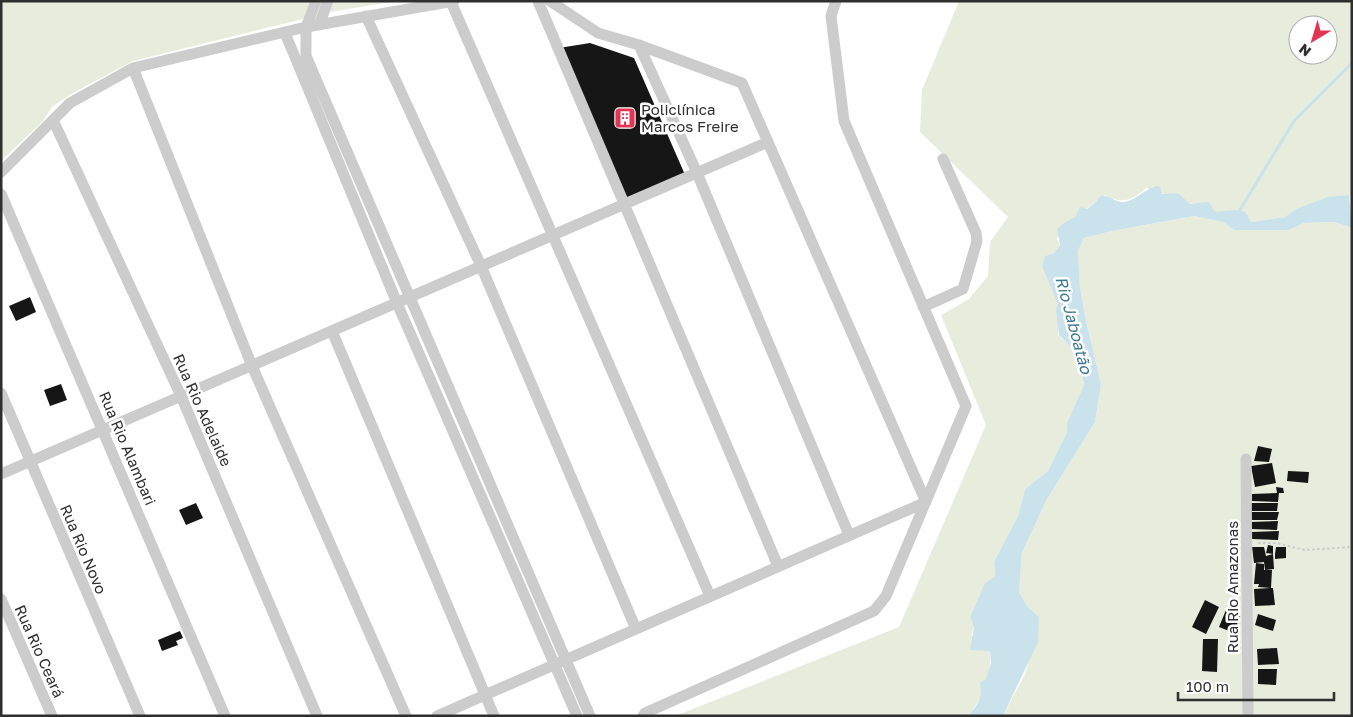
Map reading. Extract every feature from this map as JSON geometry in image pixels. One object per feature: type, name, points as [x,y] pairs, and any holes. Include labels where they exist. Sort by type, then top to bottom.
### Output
[{"type":"street","points":[[316,1],[306,27],[306,56],[408,298],[590,716]]},
{"type":"street","points":[[319,25],[328,1]]},
{"type":"street","points":[[538,1],[778,566]]},
{"type":"street","points":[[550,1],[598,34],[639,45],[742,83],[926,502]]},
{"type":"street","points":[[642,715],[874,611],[886,596],[966,406],[844,121],[830,16],[836,1]]},
{"type":"street","points":[[1,172],[70,103],[133,68],[306,27],[452,2],[710,596]]},
{"type":"street","points":[[366,16],[481,266],[636,629]]},
{"type":"street","points":[[285,33],[397,303],[577,716]]},
{"type":"street","points":[[639,45],[697,173],[850,536]]},
{"type":"street","points":[[133,68],[252,366],[406,716]]},
{"type":"street","name":"Rua Rio Adelaide","points":[[53,120],[181,396],[317,716]]},
{"type":"street","points":[[1,474],[768,142]]},
{"type":"street","points":[[923,307],[963,289],[977,241],[976,233],[943,159]]},
{"type":"street","name":"Rua Rio Alambari","points":[[1,194],[225,716]]},
{"type":"street","points":[[332,331],[494,716]]},
{"type":"street","name":"Rua Rio Novo","points":[[1,393],[140,716]]},
{"type":"street","name":"Rua Rio Amazonas","points":[[1246,459],[1248,716]]},
{"type":"street","points":[[437,716],[926,502]]},
{"type":"street","name":"Rua Rio Ceará","points":[[1,599],[52,716]]},
{"type":"path","points":[[1248,544],[1276,544],[1305,550],[1352,547]]},
{"type":"shaded area","points":[[1,1],[310,1],[303,19],[133,61],[71,94],[52,107],[43,121],[1,161]]},
{"type":"shaded area","points":[[334,1],[397,1],[330,12]]},
{"type":"shaded area","points":[[959,1],[1352,1],[1352,207],[1349,195],[1296,209],[1285,217],[1251,222],[1246,216],[1215,212],[1198,204],[1186,203],[1178,193],[1168,195],[1146,188],[1127,200],[1117,200],[1105,195],[1070,221],[1061,225],[1057,239],[1060,245],[1054,253],[1045,256],[1042,266],[1059,304],[1058,335],[1072,348],[1080,363],[1084,385],[1067,423],[1067,432],[1048,471],[1025,489],[1018,516],[994,562],[995,576],[985,584],[970,617],[974,627],[971,635],[990,651],[988,677],[982,694],[973,710],[967,716],[675,716],[899,627],[986,425],[941,315],[969,299],[988,276],[990,242],[1008,217],[920,132],[922,90]]},
{"type":"shaded area","points":[[1194,216],[1223,222],[1234,230],[1289,230],[1304,223],[1334,222],[1352,228],[1352,716],[1003,716],[1026,672],[1039,617],[1027,606],[1019,592],[1022,553],[1047,499],[1095,422],[1101,384],[1085,316],[1080,287],[1078,251],[1084,238]]},
{"type":"water","name":"Rio Jaboatão","points":[[1157,186],[1160,187],[1162,194],[1178,193],[1190,204],[1209,202],[1215,212],[1236,210],[1245,212],[1251,222],[1285,217],[1296,209],[1328,197],[1349,195],[1352,228],[1334,222],[1304,223],[1289,230],[1234,230],[1223,222],[1194,216],[1084,238],[1078,251],[1080,287],[1101,384],[1095,422],[1047,499],[1022,553],[1019,592],[1027,606],[1039,617],[1038,642],[1003,716],[967,716],[979,701],[981,693],[980,683],[986,679],[991,663],[990,651],[970,650],[974,627],[970,617],[985,583],[995,576],[994,562],[1018,516],[1025,489],[1048,471],[1067,432],[1067,423],[1084,385],[1080,363],[1072,348],[1059,335],[1056,311],[1058,304],[1042,266],[1045,256],[1054,253],[1060,245],[1057,230],[1061,225],[1076,216],[1080,207],[1087,209],[1100,196],[1106,196],[1120,202],[1128,201]]},
{"type":"building","name":"Policlínica Marcos Freire","points":[[590,43],[634,58],[686,177],[626,202],[559,48]]},
{"type":"building","points":[[30,297],[36,312],[16,321],[9,306]]},
{"type":"building","points":[[61,384],[67,400],[50,406],[44,390]]},
{"type":"building","points":[[1258,446],[1272,449],[1269,462],[1254,461]]},
{"type":"building","points":[[1272,463],[1276,483],[1255,487],[1251,466]]},
{"type":"building","points":[[1288,471],[1309,472],[1308,483],[1287,481]]},
{"type":"building","points":[[1276,487],[1283,488],[1284,493],[1279,493],[1278,502],[1252,501],[1252,494],[1277,493]]},
{"type":"building","points":[[196,503],[203,518],[186,525],[179,510]]},
{"type":"building","points":[[1250,503],[1278,503],[1277,511],[1250,511]]},
{"type":"building","points":[[1251,512],[1279,512],[1277,520],[1251,520]]},
{"type":"building","points":[[1278,521],[1277,530],[1251,529],[1251,522]]},
{"type":"building","points":[[1279,531],[1278,540],[1252,539],[1252,532]]},
{"type":"building","points":[[1268,545],[1273,546],[1273,554],[1266,553]]},
{"type":"building","points":[[1252,547],[1264,547],[1266,556],[1273,554],[1274,569],[1265,570],[1264,562],[1254,563]]},
{"type":"building","points":[[1276,547],[1286,547],[1286,558],[1275,559]]},
{"type":"building","points":[[1256,563],[1264,564],[1264,570],[1272,570],[1271,588],[1258,587],[1259,584],[1254,584]]},
{"type":"building","points":[[1273,588],[1275,605],[1255,606],[1254,589]]},
{"type":"building","points":[[1205,600],[1219,607],[1206,634],[1192,627]]},
{"type":"building","points":[[1226,610],[1240,616],[1234,633],[1219,627]]},
{"type":"building","points":[[1258,614],[1276,620],[1273,631],[1255,625]]},
{"type":"building","points":[[180,631],[183,638],[176,641],[178,645],[162,651],[158,640]]},
{"type":"building","points":[[1203,639],[1218,639],[1217,672],[1202,671]]},
{"type":"building","points":[[1277,648],[1279,664],[1258,665],[1257,649]]},
{"type":"building","points":[[1258,669],[1277,669],[1276,685],[1258,684]]},
{"type":"waterway","points":[[1238,213],[1294,121],[1352,63]]},
{"type":"place","name":"Policlínica Marcos Freire","points":[[625,118]]}]
